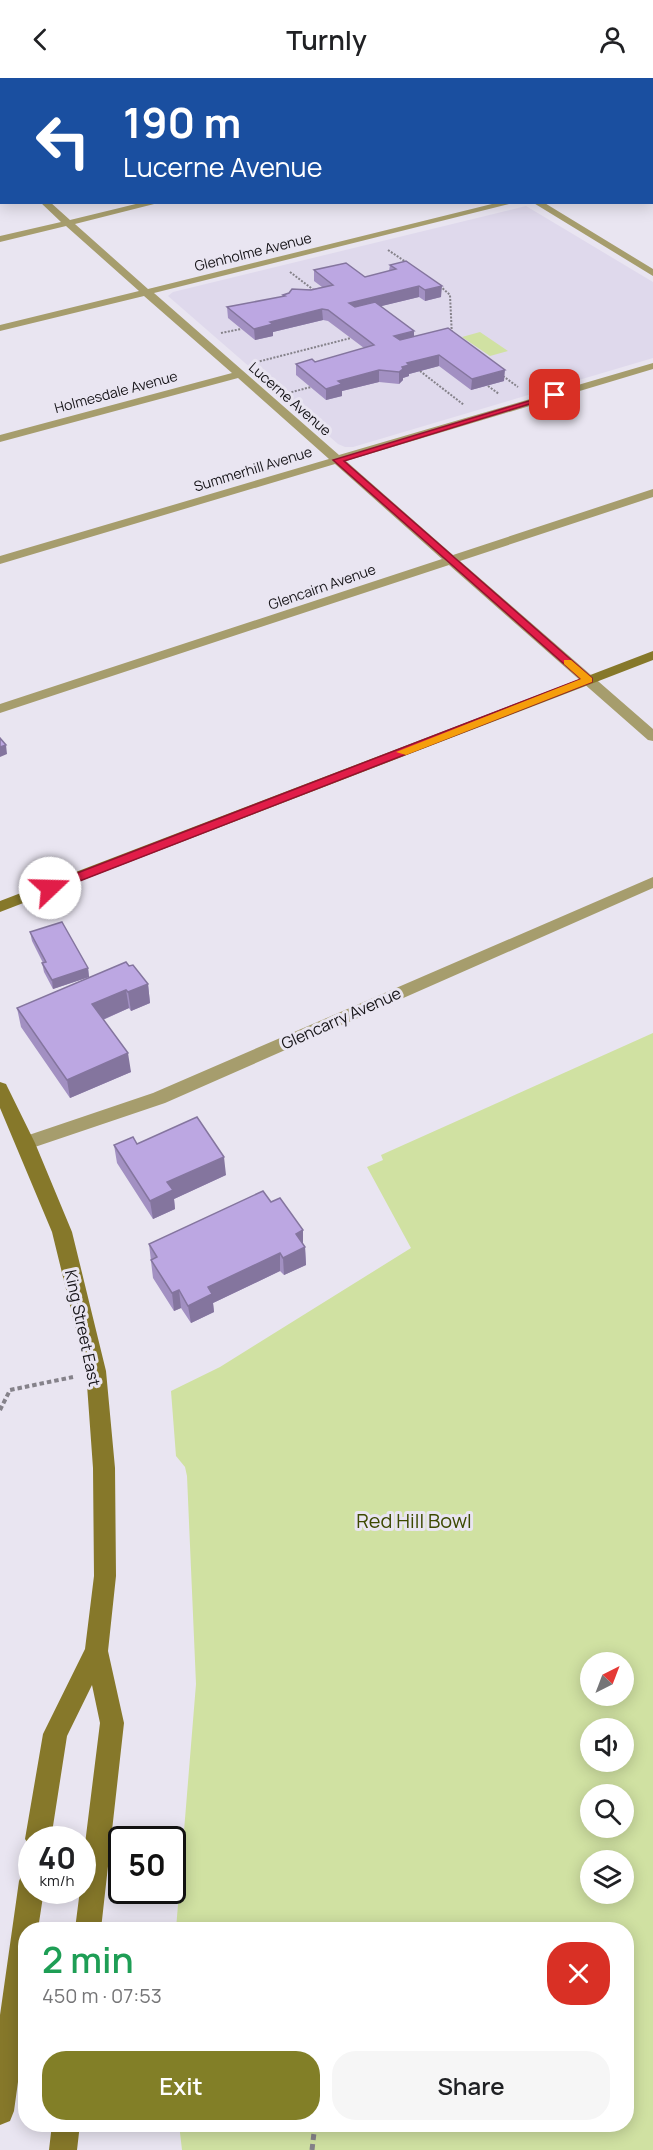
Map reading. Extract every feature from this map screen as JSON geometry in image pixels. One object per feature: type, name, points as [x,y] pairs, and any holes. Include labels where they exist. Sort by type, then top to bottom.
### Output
[{"type":"main road","points":[[0,907],[653,656]]},
{"type":"main road","name":"King Street East","points":[[0,1089],[26,1143],[62,1233],[96,1371],[104,1468],[105,1576],[96,1651],[112,1723],[89,1922]]},
{"type":"main road","name":"King Street East","points":[[40,1826],[55,1734],[96,1651]]},
{"type":"main road","points":[[26,1922],[29,1904]]},
{"type":"main road","points":[[0,2111],[18,1982]]},
{"type":"main road","points":[[63,2150],[65,2132]]},
{"type":"street","name":"Lucerne Avenue","points":[[46,204],[653,737]]},
{"type":"street","points":[[0,239],[149,204]]},
{"type":"street","name":"Glenholme Avenue","points":[[0,328],[505,204]]},
{"type":"street","points":[[539,204],[653,273]]},
{"type":"street","name":"Summerhill Avenue","points":[[0,560],[653,366]]},
{"type":"street","name":"Holmesdale Avenue","points":[[0,439],[236,371]]},
{"type":"street","name":"Glencairn Avenue","points":[[0,709],[653,493]]},
{"type":"street","name":"Glencarry Avenue","points":[[26,1143],[159,1098],[653,882]]},
{"type":"path","points":[[370,237],[414,267]]},
{"type":"path","points":[[275,261],[315,292]]},
{"type":"path","points":[[438,285],[450,295],[452,338]]},
{"type":"path","points":[[236,371],[351,338]]},
{"type":"path","points":[[420,371],[481,418]]},
{"type":"path","points":[[499,373],[537,401]]},
{"type":"path","points":[[0,1410],[10,1390],[96,1371]]},
{"type":"path","points":[[312,2150],[314,2132]]},
{"type":"shaded area","points":[[526,206],[653,282],[653,358],[353,447],[345,447],[338,444],[168,296],[173,292]]},
{"type":"green space","points":[[480,332],[508,351],[490,356],[462,337]]},
{"type":"green space","name":"Red Hill Bowl","points":[[653,1033],[653,2150],[182,2150],[180,2132],[634,2132],[634,1922],[177,1922],[178,1904],[186,1904],[184,1826],[196,1684],[187,1476],[185,1467],[176,1456],[171,1391],[220,1367],[411,1248],[367,1167],[383,1160],[381,1155]]},
{"type":"building","points":[[406,261],[442,286],[425,290],[419,286],[349,303],[355,307],[375,302],[414,331],[394,336],[400,340],[448,328],[505,370],[472,379],[439,355],[407,363],[409,365],[402,367],[403,369],[399,372],[379,370],[338,381],[342,384],[326,389],[296,364],[312,359],[315,362],[374,345],[328,310],[322,309],[270,322],[273,324],[254,329],[227,307],[285,296],[283,295],[292,289],[311,290],[333,285],[314,270],[346,263],[365,277],[396,269],[390,265]]},
{"type":"building","points":[[0,738],[6,745],[0,747]]},
{"type":"building","points":[[62,922],[88,968],[52,980],[42,963],[46,962],[30,932]]},
{"type":"building","points":[[126,962],[129,966],[133,965],[148,984],[92,1004],[128,1053],[67,1080],[17,1008]]},
{"type":"building","points":[[197,1117],[224,1157],[167,1182],[173,1190],[150,1201],[114,1145],[133,1137],[137,1144]]},
{"type":"building","points":[[263,1191],[271,1202],[280,1198],[303,1230],[296,1234],[305,1247],[283,1258],[280,1253],[208,1287],[212,1294],[188,1306],[179,1290],[172,1293],[151,1260],[157,1257],[149,1244]]},
{"type":"slow traffic","points":[[402,752],[588,680],[567,662]]},
{"type":"route","points":[[50,888],[588,680],[338,460],[555,395]]}]
